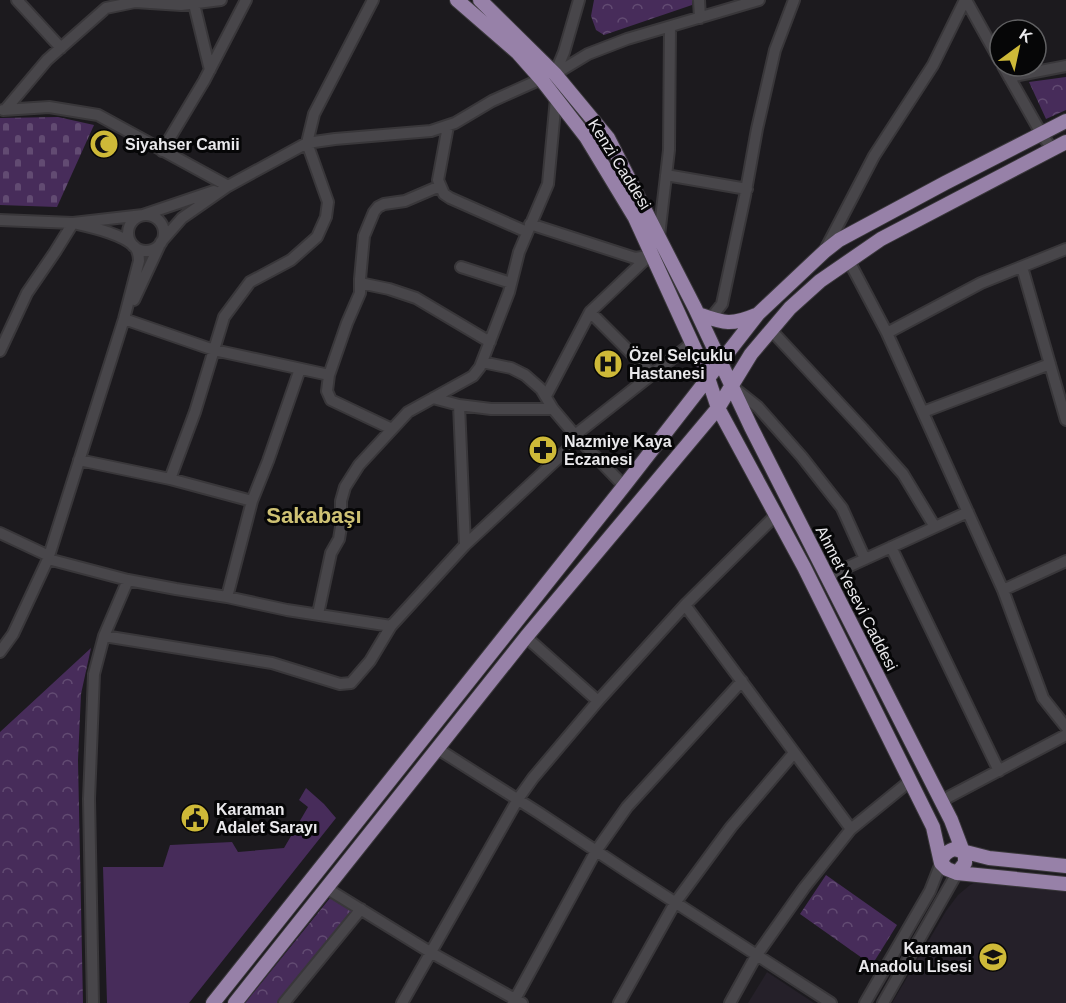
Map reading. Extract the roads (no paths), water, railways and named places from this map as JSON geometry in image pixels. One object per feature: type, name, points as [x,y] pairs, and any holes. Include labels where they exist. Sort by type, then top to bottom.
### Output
[{"type":"main road","name":"Kenzi Caddesi","points":[[457,0],[518,53],[586,136],[635,218],[708,378]]},
{"type":"main road","name":"Kenzi Caddesi","points":[[480,0],[555,74],[608,138],[704,316],[721,363]]},
{"type":"main road","points":[[213,1003],[758,314],[839,240],[1066,121]]},
{"type":"main road","points":[[235,1003],[526,637],[718,408],[751,354],[790,308],[820,281],[881,239],[1066,142]]},
{"type":"main road","points":[[704,316],[729,323],[741,322],[758,314]]},
{"type":"main road","name":"Ahmet Yesevi Caddesi","points":[[721,363],[951,820],[962,850]]},
{"type":"main road","name":"Ahmet Yesevi Caddesi","points":[[708,378],[718,408],[810,578],[933,826],[941,863]]},
{"type":"main road","points":[[1066,866],[989,858],[954,849],[943,856],[941,863],[947,869],[957,873],[1066,884]]},
{"type":"main road","points":[[957,873],[965,862],[962,850]]},
{"type":"street","points":[[17,0],[61,48]]},
{"type":"street","points":[[2,110],[47,60],[106,8],[134,1],[168,2],[181,5],[221,0]]},
{"type":"street","points":[[162,151],[210,70],[246,0]]},
{"type":"street","points":[[170,479],[195,412],[224,317],[250,282],[291,260],[317,237],[326,217],[328,202],[307,143],[314,114],[373,0]]},
{"type":"street","points":[[555,74],[579,0]]},
{"type":"street","points":[[699,0],[700,18]]},
{"type":"street","points":[[555,74],[588,54],[627,39],[759,0]]},
{"type":"street","points":[[729,323],[722,304],[747,189],[757,129],[776,50],[794,0]]},
{"type":"street","points":[[965,0],[988,40]]},
{"type":"street","points":[[825,251],[874,156],[933,65],[965,0]]},
{"type":"street","points":[[194,4],[210,70]]},
{"type":"street","points":[[659,236],[669,150],[670,27]]},
{"type":"street","points":[[1048,69],[1066,66]]},
{"type":"street","points":[[1010,78],[1052,149]]},
{"type":"street","points":[[73,223],[111,232],[134,246],[148,250],[158,246],[182,218],[228,186],[307,143],[431,131],[455,123],[492,101],[541,79]]},
{"type":"street","points":[[318,614],[332,553],[339,539],[341,501],[345,487],[359,465],[408,412],[473,376],[480,368],[511,283],[519,252],[548,184],[556,98]]},
{"type":"street","points":[[2,110],[50,107],[98,115],[228,186]]},
{"type":"street","points":[[448,126],[438,180],[444,194],[450,198],[528,228],[635,258],[649,256],[590,312],[546,396]]},
{"type":"street","points":[[666,175],[747,189]]},
{"type":"street","points":[[0,652],[12,634],[49,557],[124,319],[139,261],[138,253],[129,237],[129,228],[135,219],[143,215],[228,186]]},
{"type":"street","points":[[392,429],[331,400],[327,391],[329,375],[360,293],[364,236],[374,212],[384,204],[405,201],[440,186]]},
{"type":"street","points":[[0,221],[73,223],[143,215],[153,217],[161,223],[164,233],[161,242],[124,319]]},
{"type":"street","points":[[0,351],[27,293],[73,223]]},
{"type":"street","points":[[887,333],[981,283],[1066,249]]},
{"type":"street","points":[[849,261],[887,333],[1003,590],[1043,698],[1066,727]]},
{"type":"street","points":[[461,267],[511,283]]},
{"type":"street","points":[[1022,267],[1066,420]]},
{"type":"street","points":[[360,283],[416,298],[490,342]]},
{"type":"street","points":[[704,316],[722,304]]},
{"type":"street","points":[[590,312],[652,374]]},
{"type":"street","points":[[124,319],[214,350],[329,375]]},
{"type":"street","points":[[771,330],[903,474],[935,527]]},
{"type":"street","points":[[104,636],[272,663],[340,684],[351,683],[370,661],[391,626],[465,545],[567,450],[575,435],[692,343]]},
{"type":"street","points":[[482,362],[511,368],[525,375],[541,389],[575,435],[624,486]]},
{"type":"street","points":[[922,412],[1050,364]]},
{"type":"street","points":[[227,597],[252,501],[300,369]]},
{"type":"street","points":[[731,386],[758,407],[842,508],[865,559]]},
{"type":"street","points":[[433,398],[459,405],[492,409],[554,409]]},
{"type":"street","points":[[459,405],[465,545]]},
{"type":"street","points":[[79,460],[170,479],[252,501]]},
{"type":"street","points":[[828,576],[968,512]]},
{"type":"street","points":[[402,1003],[518,799],[533,778],[598,701],[685,605],[776,515]]},
{"type":"street","points":[[0,533],[49,557],[128,580],[287,610],[391,626]]},
{"type":"street","points":[[891,547],[999,771]]},
{"type":"street","points":[[1003,590],[1066,561]]},
{"type":"street","points":[[93,1003],[89,799],[94,674],[104,636],[128,580]]},
{"type":"street","points":[[685,605],[850,829]]},
{"type":"street","points":[[526,637],[598,701]]},
{"type":"street","points":[[326,888],[517,1002],[596,851],[627,807],[742,681]]},
{"type":"street","points":[[941,801],[1066,735]]},
{"type":"street","points":[[438,749],[831,1003]]},
{"type":"street","points":[[620,1003],[675,903],[731,827],[794,753]]},
{"type":"street","points":[[730,1003],[756,956],[804,888],[850,829],[910,781]]},
{"type":"street","points":[[865,1003],[930,891],[941,863]]},
{"type":"street","points":[[883,1003],[957,873]]},
{"type":"street","points":[[284,1003],[361,909]]},
{"type":"place","name":"Siyahser Camii","points":[[104,144]]},
{"type":"place","name":"Özel Selçuklu Hastanesi","points":[[608,364]]},
{"type":"place","name":"Nazmiye Kaya Eczanesi","points":[[543,450]]},
{"type":"place","name":"Karaman Adalet Sarayı","points":[[195,818]]},
{"type":"place","name":"Karaman Anadolu Lisesi","points":[[993,957]]},
{"type":"district","name":"Sakabaşı","points":[[314,515]]}]
